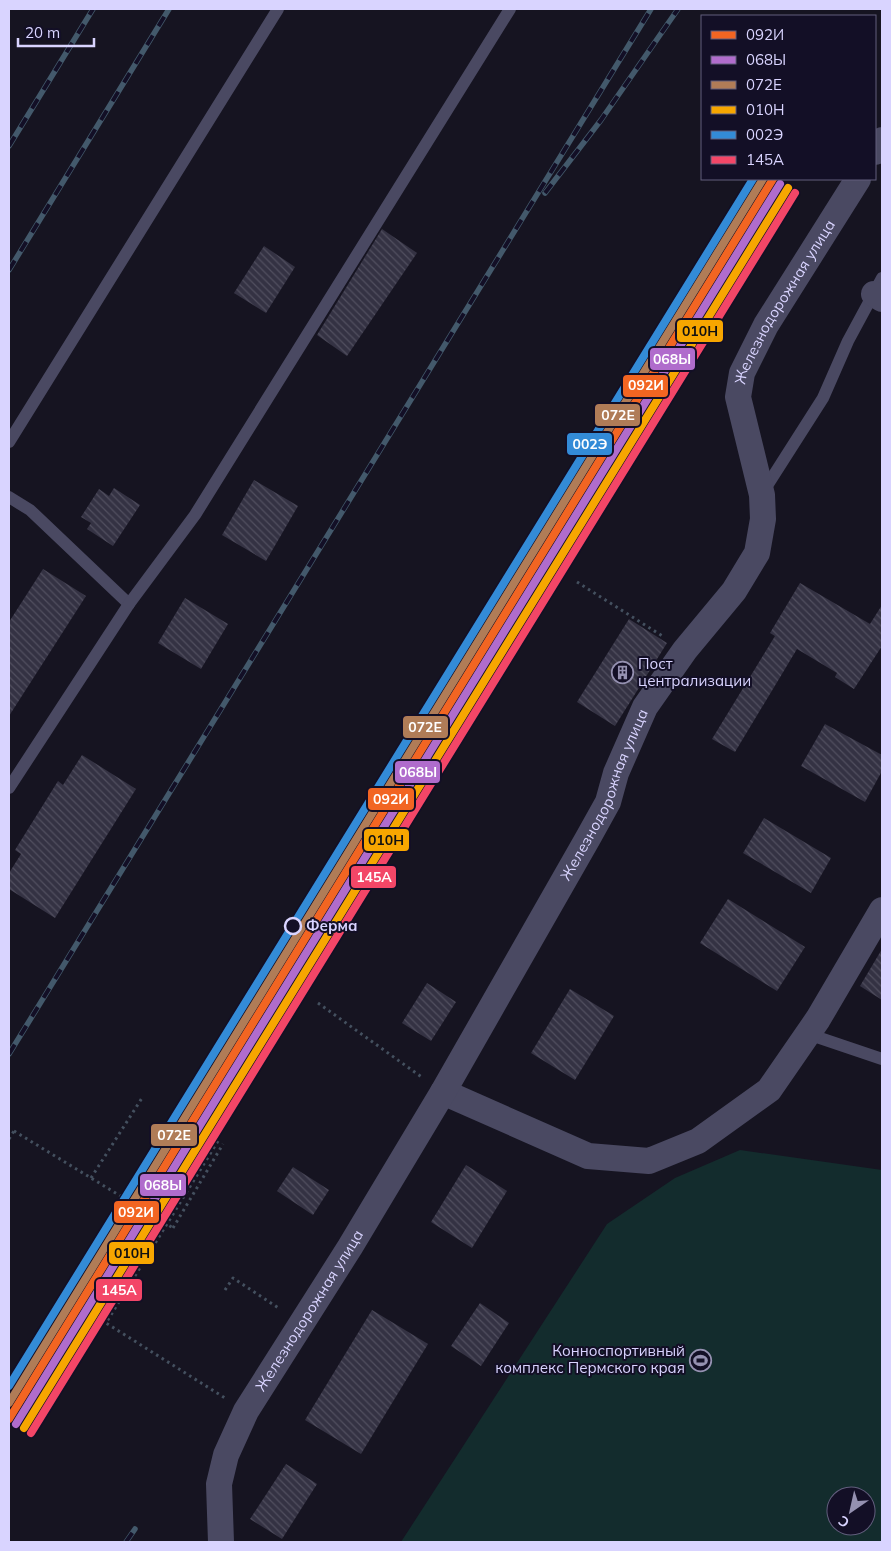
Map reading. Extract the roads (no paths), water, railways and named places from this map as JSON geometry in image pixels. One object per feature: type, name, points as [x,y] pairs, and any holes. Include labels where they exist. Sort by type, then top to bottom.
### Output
[{"type":"street","name":"Железнодорожная улица","points":[[221,1542],[219,1484],[226,1455],[246,1411],[443,1092],[608,802],[616,773],[645,707],[685,650],[734,591],[757,553],[763,519],[762,495],[738,397],[742,373],[766,325],[857,180]]},
{"type":"street","points":[[443,1092],[588,1156],[649,1161],[698,1141],[769,1090],[808,1034],[882,910]]},
{"type":"lane","points":[[9,442],[278,9]]},
{"type":"lane","points":[[9,788],[129,604],[195,514],[510,9]]},
{"type":"lane","points":[[762,495],[822,398],[848,341],[880,291]]},
{"type":"lane","points":[[9,497],[30,510],[129,604]]},
{"type":"lane","points":[[808,1034],[882,1059]]},
{"type":"railway","points":[[9,146],[93,9]]},
{"type":"railway","points":[[9,270],[169,9]]},
{"type":"railway","points":[[9,1054],[651,9]]},
{"type":"railway","points":[[545,193],[601,120],[678,9]]},
{"type":"railway","points":[[126,1542],[135,1529]]},
{"type":"place","name":"Пост централизации","points":[[622,673]]},
{"type":"place","name":"Ферма","points":[[293,926]]},
{"type":"place","name":"Конноспортивный комплекс Пермского края","points":[[701,1360]]}]
